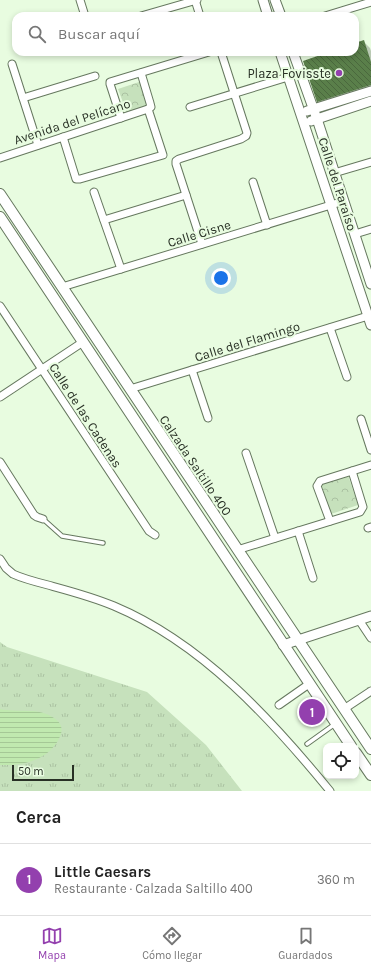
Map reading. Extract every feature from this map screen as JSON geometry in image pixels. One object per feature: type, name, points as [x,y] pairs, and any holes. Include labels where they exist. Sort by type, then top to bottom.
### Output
[{"type":"main road","name":"Calzada Saltillo 400","points":[[0,194],[371,749]]},
{"type":"main road","name":"Calzada Saltillo 400","points":[[0,217],[349,743]]},
{"type":"main road","points":[[359,757],[371,775]]},
{"type":"street","points":[[80,0],[84,12]]},
{"type":"street","points":[[154,12],[195,0],[199,12]]},
{"type":"street","points":[[263,0],[267,12]]},
{"type":"street","points":[[276,0],[280,12]]},
{"type":"street","points":[[338,12],[371,2]]},
{"type":"street","name":"Avenida del Pelícano","points":[[121,118],[110,82],[196,56]]},
{"type":"street","points":[[202,244],[176,161],[242,140],[246,136],[247,133],[222,56]]},
{"type":"street","name":"Calle del Paraíso","points":[[281,56],[369,315],[371,325]]},
{"type":"street","name":"Calle del Paraíso","points":[[294,56],[371,284]]},
{"type":"street","points":[[12,64],[38,145]]},
{"type":"street","points":[[63,137],[76,179],[163,155],[141,73]]},
{"type":"street","points":[[23,98],[95,76]]},
{"type":"street","points":[[190,107],[288,77]]},
{"type":"street","points":[[300,113],[371,91]]},
{"type":"street","points":[[304,123],[371,101]]},
{"type":"street","name":"Avenida del Pelícano","points":[[0,158],[150,108]]},
{"type":"street","points":[[334,173],[371,162]]},
{"type":"street","points":[[253,182],[267,225]]},
{"type":"street","points":[[94,192],[121,269]]},
{"type":"street","points":[[104,220],[186,195]]},
{"type":"street","name":"Calle Cisne","points":[[62,287],[344,201]]},
{"type":"street","points":[[354,234],[371,229]]},
{"type":"street","name":"Calle de las Cadenas","points":[[0,306],[149,530],[155,535]]},
{"type":"street","name":"Calle del Flamingo","points":[[130,389],[369,315]]},
{"type":"street","points":[[330,328],[347,377]]},
{"type":"street","points":[[0,397],[82,342]]},
{"type":"street","points":[[192,370],[208,418]]},
{"type":"street","points":[[361,419],[371,450]]},
{"type":"street","points":[[246,453],[275,538]]},
{"type":"street","points":[[0,462],[34,515],[43,519]]},
{"type":"street","points":[[330,521],[317,486],[318,483],[320,481],[371,465]]},
{"type":"street","points":[[237,550],[362,510],[363,507],[352,471]]},
{"type":"street","points":[[298,531],[313,578]]},
{"type":"street","points":[[0,559],[6,568],[13,574],[116,606],[154,626],[193,652],[212,666],[252,703],[330,791]]},
{"type":"street","points":[[283,645],[371,616]]},
{"type":"street","points":[[359,620],[371,638]]},
{"type":"street","points":[[279,705],[309,684]]},
{"type":"street","points":[[344,709],[371,691]]},
{"type":"lane","points":[[43,519],[62,536],[103,543]]},
{"type":"lane","points":[[306,744],[336,723]]},
{"type":"green space","points":[[142,81],[150,105],[127,113],[118,89]]},
{"type":"green space","points":[[347,472],[358,505],[331,514],[320,480]]},
{"type":"green space","points":[[0,642],[7,647],[147,692],[206,745],[242,791],[0,791]]},
{"type":"shaded area","points":[[0,709],[35,711],[54,718],[58,721],[62,729],[57,743],[51,750],[36,759],[19,764],[0,765]]},
{"type":"building","name":"Plaza Fovisste","points":[[364,40],[371,62],[371,85],[317,102],[303,61],[317,56],[359,56],[359,42]]},
{"type":"place","name":"Plaza Fovisste","points":[[339,73]]},
{"type":"place","name":"Little Caesars","points":[[312,712]]}]
